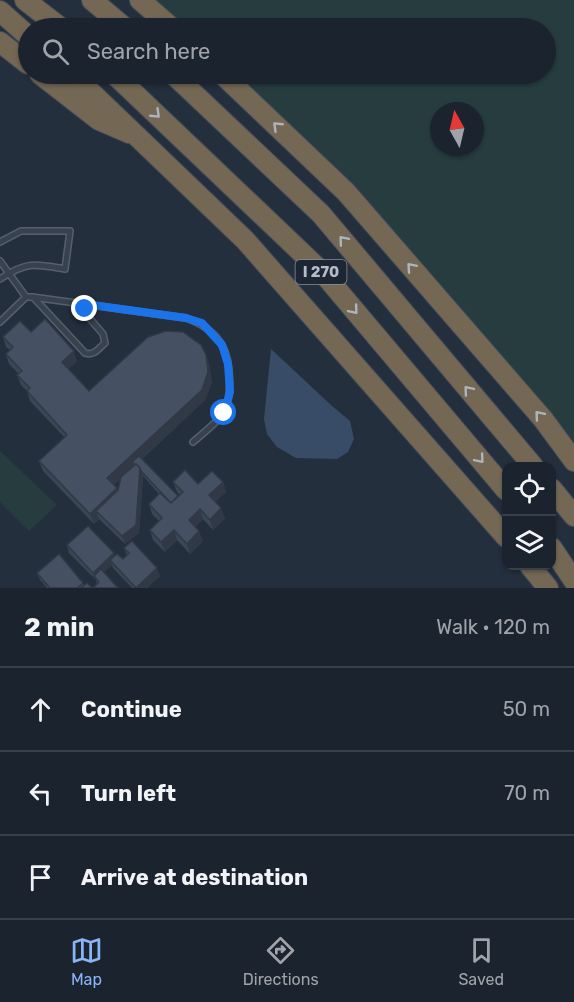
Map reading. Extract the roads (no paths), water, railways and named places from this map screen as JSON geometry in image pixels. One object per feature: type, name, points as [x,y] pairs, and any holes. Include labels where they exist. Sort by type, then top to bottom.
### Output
[{"type":"highway","points":[[26,0],[48,18]]},
{"type":"highway","points":[[92,0],[113,18]]},
{"type":"highway","points":[[140,0],[161,18]]},
{"type":"highway","points":[[0,11],[18,27]]},
{"type":"highway","points":[[0,42],[18,56]]},
{"type":"highway","points":[[53,84],[99,120],[140,137]]},
{"type":"highway","name":"I 270","points":[[83,84],[245,240],[502,531]]},
{"type":"highway","name":"I 270","points":[[125,84],[323,273],[502,484]]},
{"type":"highway","name":"I 270","points":[[184,84],[321,214],[530,462]]},
{"type":"highway","points":[[233,84],[346,192],[535,410],[574,461]]},
{"type":"highway","points":[[556,494],[574,516]]},
{"type":"highway","points":[[556,554],[574,580]]},
{"type":"highway","points":[[533,570],[548,588]]},
{"type":"lane","points":[[0,242],[21,231],[70,231],[65,269],[36,264],[18,268],[0,279]]},
{"type":"lane","points":[[0,261],[26,297],[186,318],[202,323],[222,345],[228,364],[230,392],[224,413],[193,442]]},
{"type":"lane","points":[[0,322],[26,297]]},
{"type":"lane","points":[[34,298],[85,353],[89,354],[94,353],[105,343],[105,338],[85,314],[85,304]]},
{"type":"water","points":[[271,349],[350,421],[354,439],[348,452],[337,459],[296,458],[277,447],[267,434],[264,419]]}]
